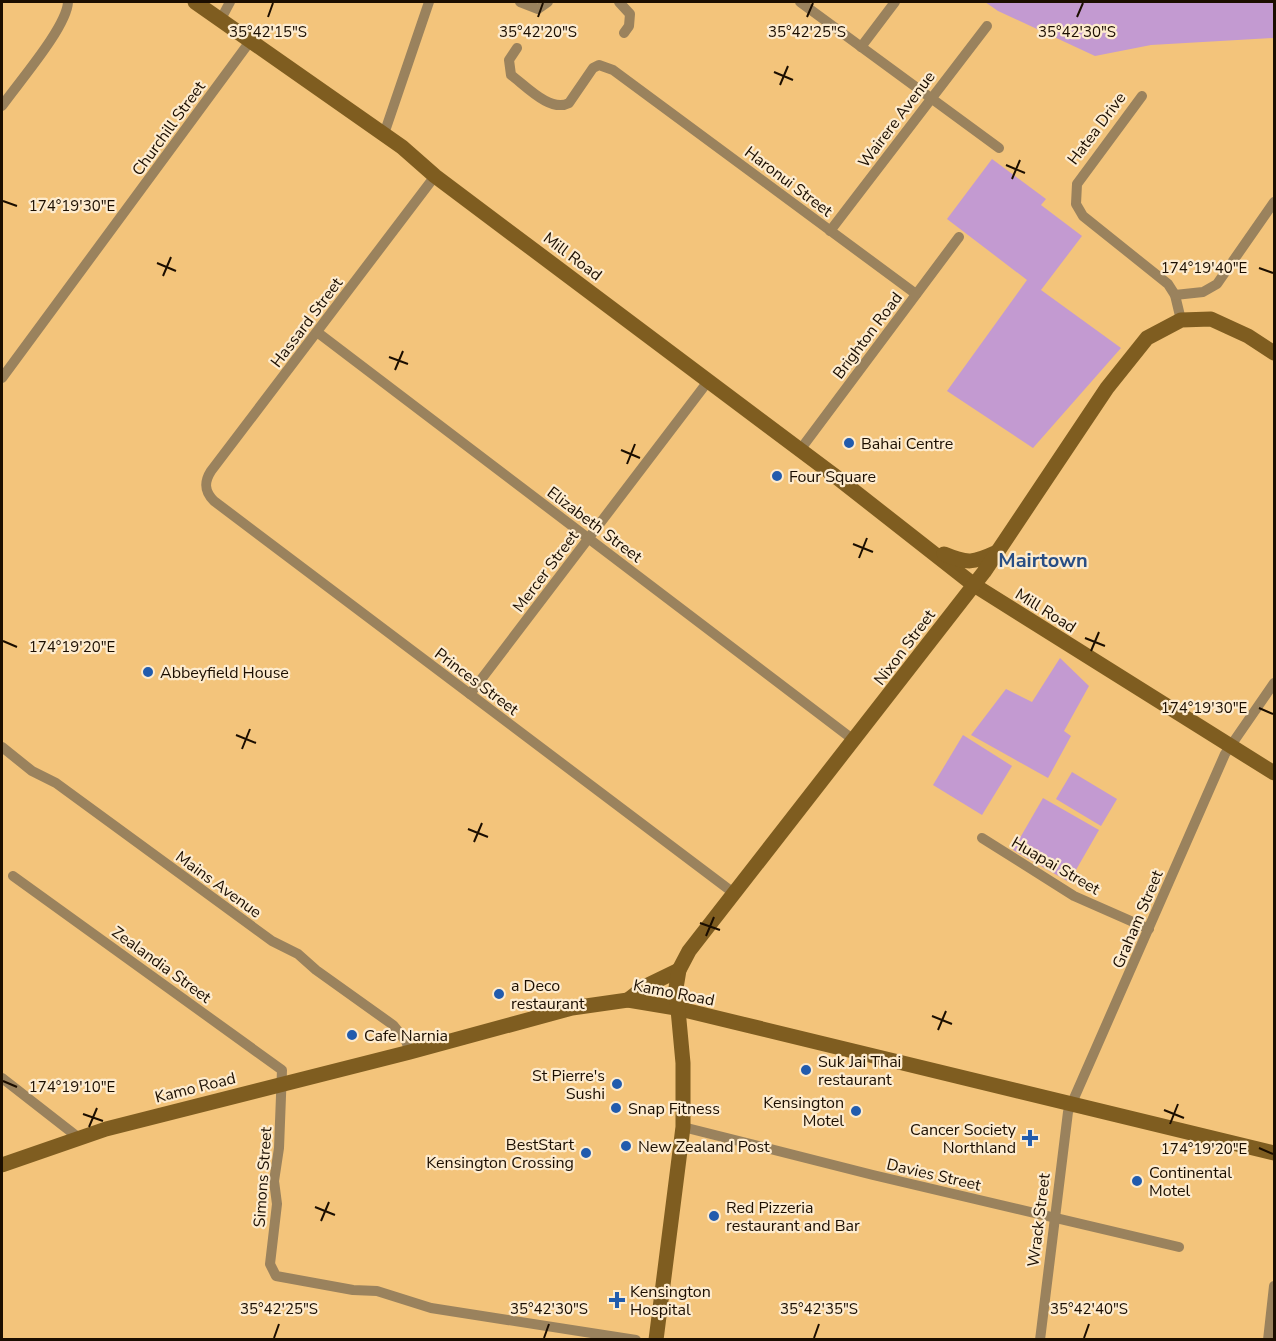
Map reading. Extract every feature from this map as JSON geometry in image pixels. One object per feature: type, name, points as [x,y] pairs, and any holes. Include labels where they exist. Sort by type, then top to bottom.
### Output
[{"type":"main road","name":"Mill Road","points":[[195,2],[384,134],[435,176],[709,380],[974,585],[1275,774]]},
{"type":"main road","points":[[1181,320],[1211,320],[1237,330],[1275,354]]},
{"type":"main road","name":"Nixon Street","points":[[656,1340],[684,1127],[683,1063],[676,1008],[679,970],[689,951],[855,741],[974,585],[1107,388],[1134,352],[1147,338],[1181,320]]},
{"type":"main road","name":"Mill Road","points":[[924,546],[965,562],[972,562],[998,551]]},
{"type":"main road","points":[[628,1000],[646,986],[679,970]]},
{"type":"main road","name":"Kamo Road","points":[[2,1165],[79,1138],[284,1083],[572,1008],[628,1000],[676,1008],[1275,1153]]},
{"type":"street","points":[[2,106],[63,21],[68,2]]},
{"type":"street","points":[[221,19],[230,2]]},
{"type":"street","points":[[384,134],[429,2]]},
{"type":"street","points":[[520,2],[538,9],[548,2]]},
{"type":"street","points":[[619,2],[630,14],[629,26],[624,33]]},
{"type":"street","points":[[800,2],[999,148]]},
{"type":"street","points":[[861,47],[895,2]]},
{"type":"street","name":"Wairere Avenue","points":[[830,231],[987,26]]},
{"type":"street","name":"Churchill Street","points":[[2,378],[251,40]]},
{"type":"street","name":"Haronui Street","points":[[517,48],[508,60],[511,75],[553,104],[568,104],[593,68],[599,64],[613,70],[916,294]]},
{"type":"street","name":"Hatea Drive","points":[[1142,96],[1080,179],[1075,197],[1083,216],[1157,273],[1175,295],[1181,320]]},
{"type":"street","name":"Hassard Street","points":[[206,488],[211,471],[435,176]]},
{"type":"street","points":[[1175,295],[1203,292],[1217,284],[1275,202]]},
{"type":"street","name":"Brighton Road","points":[[800,450],[959,237]]},
{"type":"street","name":"Elizabeth Street","points":[[317,332],[855,741]]},
{"type":"street","name":"Mercer Street","points":[[470,694],[709,380]]},
{"type":"street","name":"Princes Street","points":[[206,488],[214,501],[735,894]]},
{"type":"street","name":"Graham Street","points":[[1072,1104],[1225,754],[1275,683]]},
{"type":"street","name":"Mains Avenue","points":[[2,747],[32,771],[56,783],[272,941],[297,954],[393,1025],[406,1041],[410,1052]]},
{"type":"street","name":"Huapai Street","points":[[982,838],[1074,896],[1149,929]]},
{"type":"street","name":"Zealandia Street","points":[[13,876],[281,1068],[284,1083]]},
{"type":"street","points":[[2,1078],[79,1138]]},
{"type":"street","name":"Simons Street","points":[[284,1083],[274,1181],[277,1204],[270,1264],[272,1273],[276,1276],[353,1290],[378,1291],[431,1308],[636,1340]]},
{"type":"street","name":"Wrack Street","points":[[1040,1340],[1065,1125],[1072,1104]]},
{"type":"street","name":"Davies Street","points":[[684,1127],[1179,1247]]},
{"type":"street","points":[[1268,1340],[1275,1286]]},
{"type":"shaded area","points":[[985,2],[1274,2],[1274,40],[1273,38],[1151,45],[1095,56],[998,11]]},
{"type":"shaded area","points":[[992,159],[1046,199],[1041,205],[1082,236],[1041,290],[1121,348],[1033,448],[947,391],[1027,280],[947,219]]},
{"type":"shaded area","points":[[1060,658],[1089,686],[1064,731],[1071,736],[1048,778],[971,735],[1006,689],[1032,702]]},
{"type":"shaded area","points":[[963,735],[1012,766],[982,815],[933,785]]},
{"type":"shaded area","points":[[1072,772],[1117,799],[1101,826],[1056,799]]},
{"type":"shaded area","points":[[1043,798],[1099,830],[1069,882],[1013,850]]},
{"type":"place","name":"Bahai Centre","points":[[849,443]]},
{"type":"place","name":"Four Square","points":[[777,476]]},
{"type":"place","name":"Abbeyfield House","points":[[148,672]]},
{"type":"place","name":"a Deco restaurant","points":[[499,994]]},
{"type":"place","name":"Cafe Narnia","points":[[352,1035]]},
{"type":"place","name":"Suk Jai Thai restaurant","points":[[806,1070]]},
{"type":"place","name":"St Pierre's Sushi","points":[[617,1084]]},
{"type":"place","name":"Snap Fitness","points":[[616,1108]]},
{"type":"place","name":"Kensington Motel","points":[[856,1111]]},
{"type":"place","name":"Cancer Society Northland","points":[[1030,1138]]},
{"type":"place","name":"New Zealand Post","points":[[626,1146]]},
{"type":"place","name":"BestStart Kensington Crossing","points":[[586,1153]]},
{"type":"place","name":"Continental Motel","points":[[1137,1181]]},
{"type":"place","name":"Red Pizzeria restaurant and Bar","points":[[714,1216]]},
{"type":"place","name":"Kensington Hospital","points":[[617,1300]]},
{"type":"district","name":"Mairtown","points":[[1043,560]]}]
